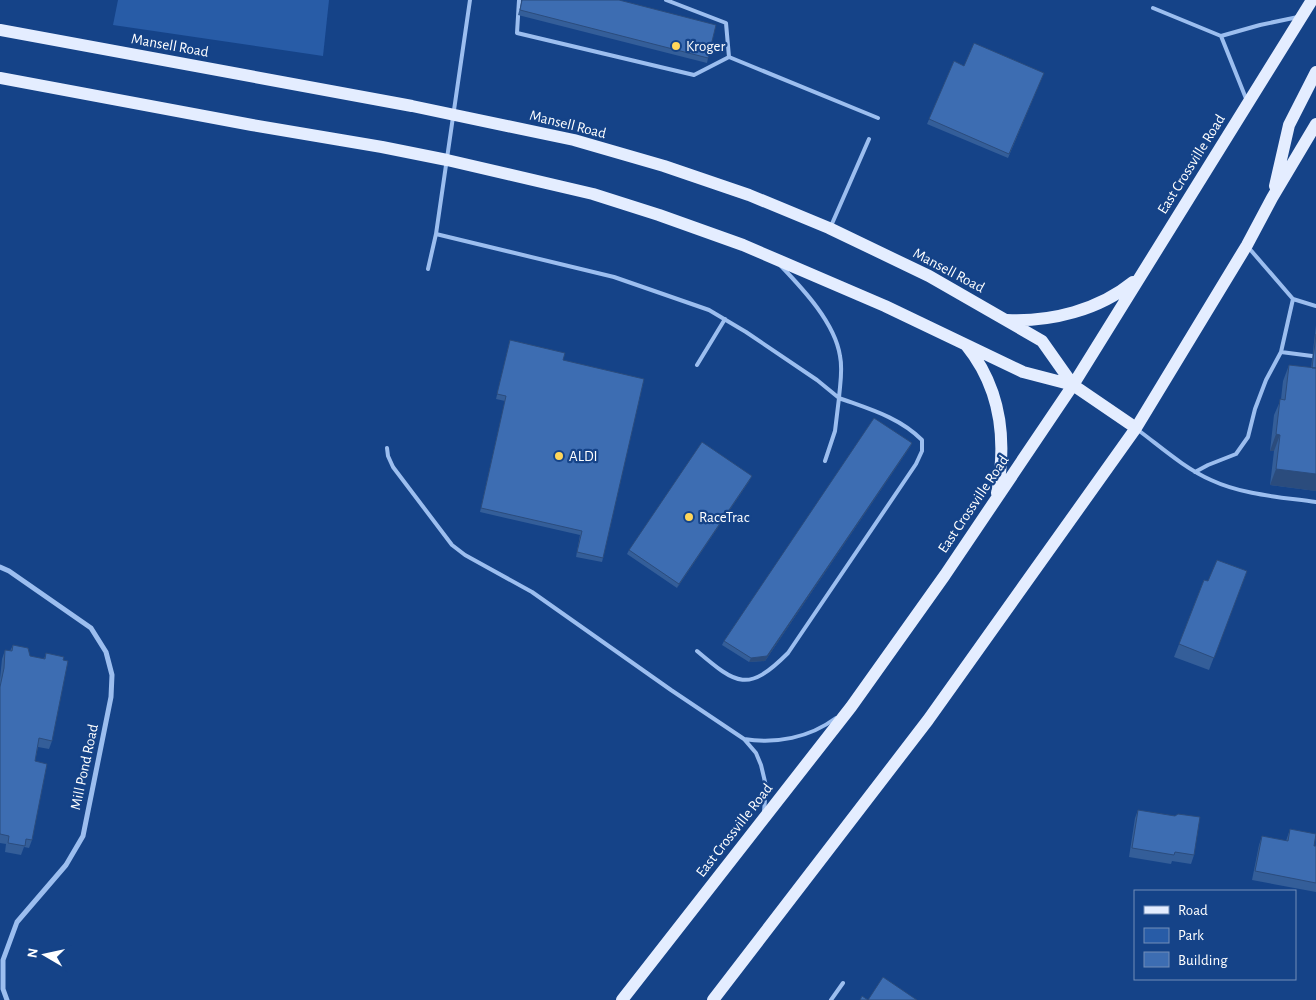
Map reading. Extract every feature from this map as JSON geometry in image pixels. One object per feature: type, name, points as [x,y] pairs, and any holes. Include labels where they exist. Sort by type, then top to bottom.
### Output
[{"type":"main road","name":"East Crossville Road","points":[[622,1000],[851,707],[945,575],[1073,385],[1312,0]]},
{"type":"main road","name":"Mansell Road","points":[[0,30],[452,114],[574,140],[664,166],[749,195],[829,228],[929,276],[1042,341],[1073,385]]},
{"type":"main road","points":[[1272,198],[1289,125],[1316,72]]},
{"type":"main road","name":"Mansell Road","points":[[0,78],[447,160],[593,194],[699,229],[772,257],[855,292],[1023,372],[1073,385],[1136,428]]},
{"type":"main road","points":[[713,1000],[928,720],[1136,428],[1247,245],[1272,198],[1316,124]]},
{"type":"main road","points":[[1004,319],[1028,321],[1048,319],[1072,313],[1122,291],[1141,275]]},
{"type":"main road","points":[[965,343],[983,368],[998,406],[1003,448],[997,497]]},
{"type":"street","name":"Mill Pond Road","points":[[0,567],[9,571],[91,628],[106,652],[112,675],[111,697],[83,836],[66,865],[17,922],[3,960],[3,989],[7,1000]]},
{"type":"lane","points":[[428,269],[436,234],[470,0]]},
{"type":"lane","points":[[519,0],[517,33],[694,75],[729,57],[878,118]]},
{"type":"lane","points":[[666,0],[726,23],[729,57]]},
{"type":"lane","points":[[1153,8],[1221,36],[1260,25],[1302,17]]},
{"type":"lane","points":[[1221,36],[1248,104]]},
{"type":"lane","points":[[829,228],[869,139]]},
{"type":"lane","points":[[436,234],[614,277],[694,305],[725,319],[817,380],[839,398],[890,417],[914,432],[922,440],[922,451],[916,464],[788,653],[770,671],[753,680],[739,679],[723,673],[697,650]]},
{"type":"lane","points":[[1247,245],[1293,299],[1316,306]]},
{"type":"lane","points":[[772,257],[815,305],[830,328],[840,355],[841,373],[835,430],[825,461]]},
{"type":"lane","points":[[1195,472],[1208,464],[1236,454],[1248,437],[1255,409],[1266,380],[1281,352],[1293,299]]},
{"type":"lane","points":[[697,365],[725,319]]},
{"type":"lane","points":[[1281,352],[1312,356]]},
{"type":"lane","points":[[1136,428],[1195,472],[1211,480],[1238,489],[1316,502]]},
{"type":"lane","points":[[387,448],[393,467],[452,545],[465,555],[532,592],[670,690],[744,739],[756,752],[766,786],[763,819]]},
{"type":"lane","points":[[744,739],[761,742],[804,736],[824,727],[851,707]]},
{"type":"lane","points":[[831,1000],[843,983]]},
{"type":"green space","points":[[118,0],[329,0],[323,56],[113,25]]},
{"type":"building","name":"Kroger","points":[[522,0],[619,0],[716,25],[708,58],[520,10]]},
{"type":"building","points":[[974,43],[1044,73],[1009,154],[929,119],[954,61],[964,66]]},
{"type":"building","points":[[1316,334],[1316,368],[1312,368]]},
{"type":"building","name":"ALDI","points":[[510,340],[565,353],[563,360],[644,379],[603,558],[577,552],[582,531],[481,508],[506,396],[497,394]]},
{"type":"building","points":[[1289,365],[1316,368],[1316,474],[1276,469],[1280,435],[1276,434],[1280,399],[1285,400]]},
{"type":"building","name":"RaceTrac","points":[[874,418],[912,443],[767,656],[751,658],[724,641]]},
{"type":"building","name":"RaceTrac","points":[[702,442],[752,476],[679,584],[629,550]]},
{"type":"building","points":[[1217,560],[1247,571],[1214,658],[1179,644],[1204,580],[1208,581]]},
{"type":"building","points":[[13,645],[28,648],[30,656],[45,659],[46,653],[64,657],[63,660],[68,661],[52,741],[39,738],[35,761],[47,764],[32,840],[26,839],[25,846],[8,843],[9,836],[0,834],[0,687],[5,650],[12,651]]},
{"type":"building","points":[[1138,810],[1175,816],[1178,814],[1200,817],[1194,855],[1175,852],[1174,855],[1132,848]]},
{"type":"building","points":[[1290,829],[1316,834],[1314,846],[1316,846],[1316,883],[1255,871],[1262,836],[1288,841]]},
{"type":"building","points":[[883,977],[917,1000],[868,1000]]},
{"type":"building","points":[[862,996],[868,1000],[860,1000]]},
{"type":"place","name":"Kroger","points":[[676,46]]},
{"type":"place","name":"ALDI","points":[[559,456]]},
{"type":"place","name":"RaceTrac","points":[[689,517]]}]
